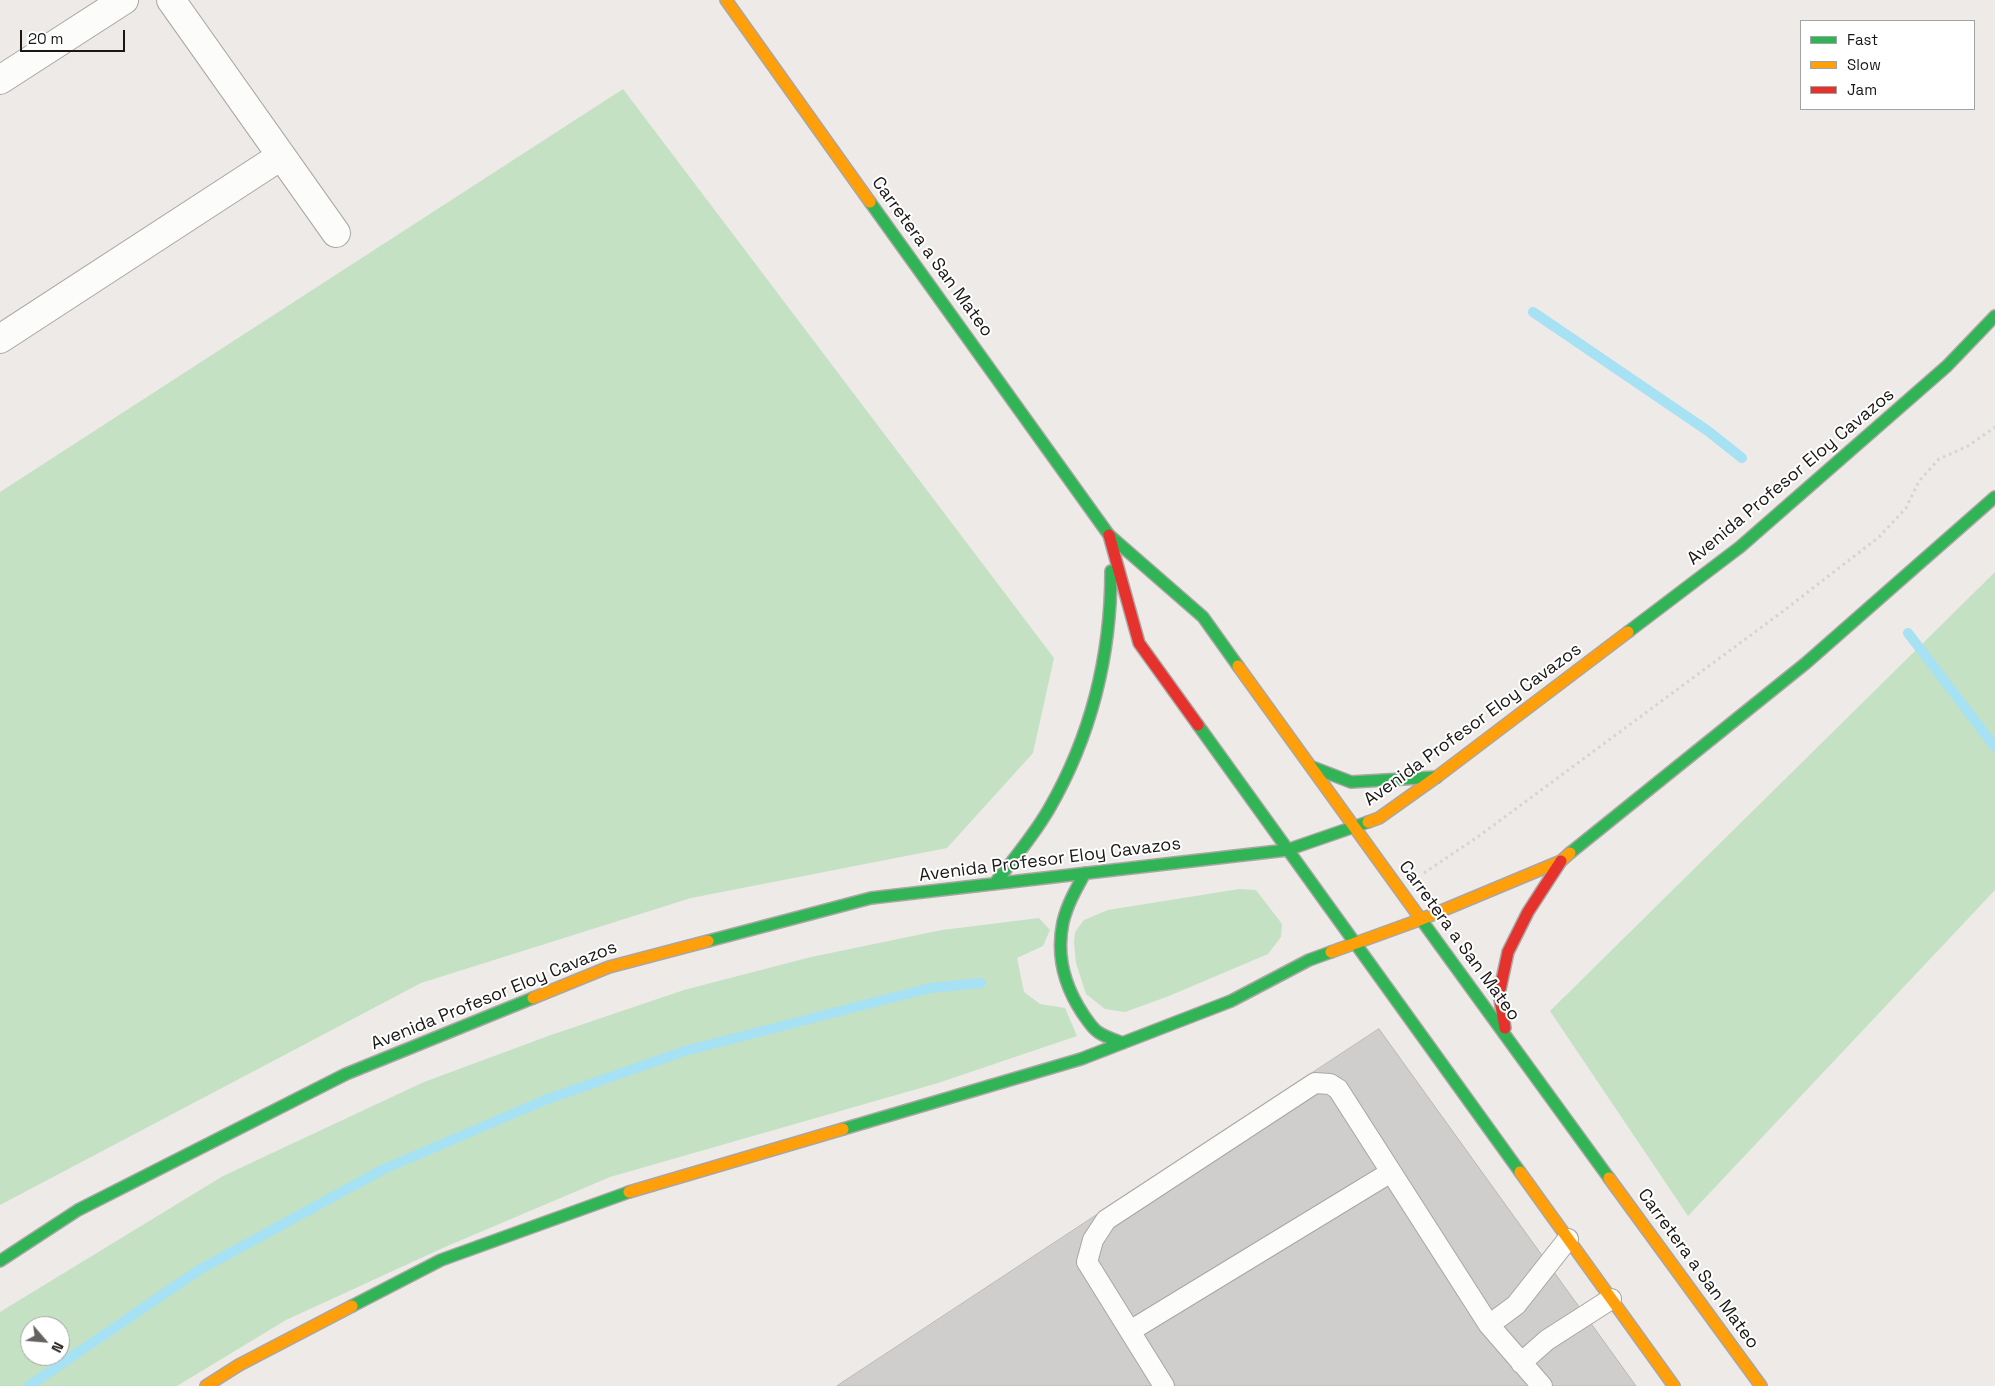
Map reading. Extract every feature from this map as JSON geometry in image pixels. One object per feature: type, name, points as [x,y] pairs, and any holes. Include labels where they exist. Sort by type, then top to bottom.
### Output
[{"type":"main road","name":"Carretera a San Mateo","points":[[726,0],[1110,534],[1202,617],[1761,1386]]},
{"type":"main road","name":"Avenida Profesor Eloy Cavazos","points":[[0,1261],[78,1210],[346,1074],[610,967],[871,898],[1287,850],[1379,818],[1438,776],[1740,547],[1948,366],[1995,316]]},
{"type":"main road","points":[[206,1386],[239,1365],[441,1260],[641,1188],[1081,1059],[1231,1001],[1309,960],[1422,919],[1561,861],[1806,663],[1995,497]]},
{"type":"main road","name":"Carretera a San Mateo","points":[[1110,534],[1139,643],[1674,1386]]},
{"type":"main road","points":[[995,883],[1024,846],[1049,807],[1071,766],[1088,721],[1100,675],[1108,629],[1112,582],[1110,534]]},
{"type":"main road","points":[[1312,767],[1351,782],[1391,781],[1438,776]]},
{"type":"main road","points":[[1506,1035],[1499,994],[1508,952],[1528,912],[1561,861]]},
{"type":"main road","points":[[1085,873],[1073,892],[1064,914],[1060,936],[1061,958],[1066,981],[1073,998],[1098,1032],[1123,1043]]},
{"type":"street","points":[[0,80],[124,0]]},
{"type":"street","points":[[171,0],[336,233]]},
{"type":"street","points":[[0,339],[281,156]]},
{"type":"lane","points":[[1164,1386],[1087,1262],[1093,1240],[1106,1220],[1314,1083],[1330,1084],[1338,1089],[1489,1325],[1542,1386]]},
{"type":"lane","points":[[1130,1331],[1391,1172]]},
{"type":"lane","points":[[1489,1325],[1516,1306],[1568,1239]]},
{"type":"lane","points":[[1521,1363],[1547,1340],[1611,1299]]},
{"type":"path","points":[[1400,889],[1479,836],[1879,538],[1906,508],[1919,481],[1939,459],[1968,446],[1995,427]]},
{"type":"green space","points":[[623,89],[1054,658],[1033,753],[947,848],[691,898],[421,983],[0,1205],[0,492]]},
{"type":"green space","points":[[1995,572],[1995,890],[1688,1216],[1550,1011]]},
{"type":"green space","points":[[1239,889],[1256,890],[1282,924],[1281,937],[1268,954],[1169,996],[1125,1012],[1105,1009],[1086,994],[1076,963],[1074,942],[1075,932],[1084,920],[1108,910]]},
{"type":"green space","points":[[1039,918],[1050,930],[1043,946],[1017,958],[1024,992],[1040,1004],[1065,1008],[1077,1036],[938,1083],[610,1177],[445,1247],[286,1320],[177,1386],[0,1386],[0,1312],[223,1176],[424,1082],[551,1035],[684,990],[811,957],[942,930]]},
{"type":"building","points":[[1379,1029],[1636,1386],[837,1386]]},
{"type":"waterway","points":[[1533,312],[1708,431],[1742,458]]},
{"type":"waterway","points":[[1908,633],[1995,747]]},
{"type":"waterway","points":[[29,1386],[199,1270],[384,1169],[545,1100],[685,1051],[930,988],[981,983]]},
{"type":"traffic: fast","points":[[870,202],[1109,535],[1203,617],[1238,666]]},
{"type":"traffic: fast","points":[[1628,632],[1740,547],[1947,366],[1995,316]]},
{"type":"traffic: fast","points":[[1570,853],[1806,663],[1995,497]]},
{"type":"traffic: fast","points":[[995,883],[1024,847],[1049,809],[1064,781],[1087,724],[1096,694],[1107,633],[1111,571]]},
{"type":"traffic: fast","points":[[1198,725],[1520,1172]]},
{"type":"traffic: fast","points":[[1312,767],[1351,782],[1437,777]]},
{"type":"traffic: fast","points":[[708,941],[871,898],[1287,850],[1368,822]]},
{"type":"traffic: fast","points":[[1085,873],[1069,903],[1063,922],[1061,946],[1064,970],[1071,993],[1092,1026],[1104,1035],[1123,1043]]},
{"type":"traffic: fast","points":[[1420,918],[1609,1178]]},
{"type":"traffic: fast","points":[[843,1129],[1081,1059],[1231,1001],[1309,960],[1331,952]]},
{"type":"traffic: fast","points":[[0,1261],[78,1210],[346,1074],[533,998]]},
{"type":"traffic: fast","points":[[352,1306],[441,1260],[629,1192]]},
{"type":"traffic: slow","points":[[726,0],[870,202]]},
{"type":"traffic: slow","points":[[1368,822],[1379,818],[1438,776],[1628,632]]},
{"type":"traffic: slow","points":[[1238,666],[1420,918]]},
{"type":"traffic: slow","points":[[1331,952],[1422,919],[1561,861],[1570,853]]},
{"type":"traffic: slow","points":[[533,998],[609,967],[708,941]]},
{"type":"traffic: slow","points":[[629,1192],[843,1129]]},
{"type":"traffic: slow","points":[[1520,1172],[1674,1386]]},
{"type":"traffic: slow","points":[[1609,1178],[1761,1386]]},
{"type":"traffic: slow","points":[[206,1386],[239,1365],[352,1306]]},
{"type":"traffic: jam","points":[[1109,535],[1139,643],[1198,725]]},
{"type":"traffic: jam","points":[[1505,1028],[1499,994],[1508,952],[1528,912],[1561,861]]}]
